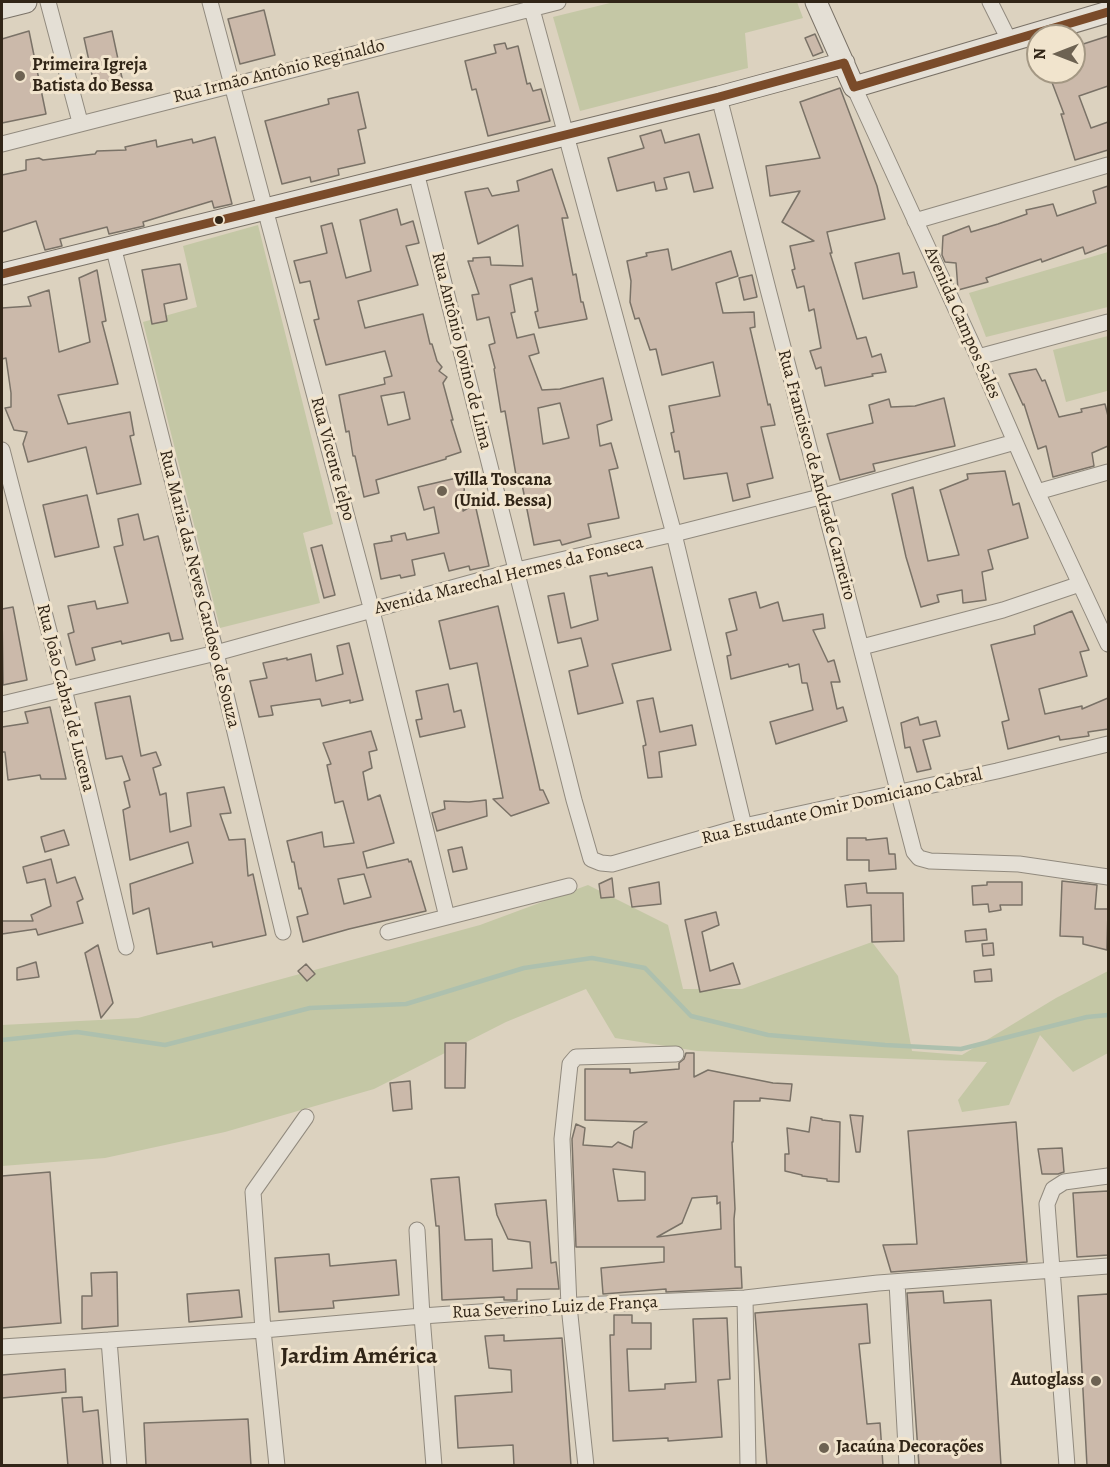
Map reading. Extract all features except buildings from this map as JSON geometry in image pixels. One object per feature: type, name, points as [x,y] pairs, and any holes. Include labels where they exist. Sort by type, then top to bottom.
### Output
[{"type":"street","points":[[2,8],[26,2]]},
{"type":"street","points":[[48,2],[80,122]]},
{"type":"street","name":"Rua Vicente Ielpo","points":[[210,2],[372,611],[447,917]]},
{"type":"street","name":"Rua Irmão Antônio Reginaldo","points":[[2,144],[531,5],[558,2]]},
{"type":"street","name":"Avenida Campos Sales","points":[[816,2],[1037,492],[1108,639]]},
{"type":"street","points":[[990,2],[1009,40]]},
{"type":"street","points":[[531,5],[674,534],[744,826]]},
{"type":"street","points":[[854,87],[1108,12]]},
{"type":"street","points":[[2,274],[719,97],[844,63]]},
{"type":"street","name":"Rua Francisco de Andrade Carneiro","points":[[719,97],[820,496],[862,647],[914,852],[919,858],[930,861],[1019,864],[1108,877]]},
{"type":"street","points":[[915,221],[1108,165]]},
{"type":"street","name":"Rua Antônio Jovino de Lima","points":[[416,171],[586,845]]},
{"type":"street","name":"Rua Maria das Neves Cardoso de Souza","points":[[113,246],[216,653],[283,932]]},
{"type":"street","points":[[978,357],[1108,322]]},
{"type":"street","name":"Avenida Marechal Hermes da Fonseca","points":[[2,704],[216,653],[516,570],[674,534],[1016,442]]},
{"type":"street","name":"Rua João Cabral de Lucena","points":[[2,450],[64,689],[126,947]]},
{"type":"street","points":[[1037,492],[1108,472]]},
{"type":"street","points":[[862,647],[1003,610],[1080,584]]},
{"type":"street","name":"Rua Estudante Omir Domiciano Cabral","points":[[586,845],[591,859],[600,863],[612,864],[744,826],[1108,744]]},
{"type":"street","points":[[388,932],[569,886]]},
{"type":"street","points":[[586,1466],[569,1306],[562,1139],[570,1065],[576,1057],[676,1054]]},
{"type":"street","points":[[277,1466],[263,1330],[253,1192],[306,1117]]},
{"type":"street","points":[[1067,1466],[1047,1204],[1053,1189],[1064,1182],[1108,1176]]},
{"type":"street","points":[[417,1230],[434,1466]]},
{"type":"street","name":"Rua Severino Luiz de França","points":[[2,1347],[263,1330],[569,1306],[745,1298],[897,1282],[1108,1266]]},
{"type":"street","points":[[897,1282],[907,1466]]},
{"type":"street","points":[[745,1298],[748,1466]]},
{"type":"street","points":[[109,1340],[119,1466]]},
{"type":"green space","points":[[614,2],[797,2],[803,18],[745,33],[748,68],[580,111],[553,17]]},
{"type":"green space","points":[[258,225],[333,524],[303,533],[320,603],[220,628],[143,322],[197,307],[183,246]]},
{"type":"green space","points":[[1108,252],[1108,307],[986,337],[969,293]]},
{"type":"green space","points":[[1108,336],[1108,395],[1107,391],[1066,402],[1053,350]]},
{"type":"green space","points":[[588,885],[668,925],[683,989],[742,989],[872,942],[898,976],[912,1051],[962,1055],[1056,998],[1108,971],[1108,1053],[1073,1072],[1040,1035],[1009,1105],[962,1112],[958,1100],[987,1062],[697,1051],[615,1038],[586,989],[506,1022],[374,1089],[225,1132],[105,1158],[2,1166],[2,1025],[138,1018],[480,925]]},
{"type":"waterway","points":[[2,1040],[77,1032],[165,1045],[310,1008],[406,1004],[524,968],[592,958],[645,968],[691,1016],[768,1035],[961,1049],[1087,1017],[1108,1015]]},
{"type":"transit line","points":[[2,274],[719,97],[844,63],[854,87],[1108,12]]},
{"type":"place","name":"Primeira Igreja Batista do Bessa","points":[[20,76]]},
{"type":"place","name":"Villa Toscana (Unid. Bessa)","points":[[442,491]]},
{"type":"place","name":"Autoglass","points":[[1096,1381]]},
{"type":"place","name":"Jacaúna Decorações","points":[[824,1448]]},
{"type":"district","name":"Jardim América","points":[[359,1357]]}]
